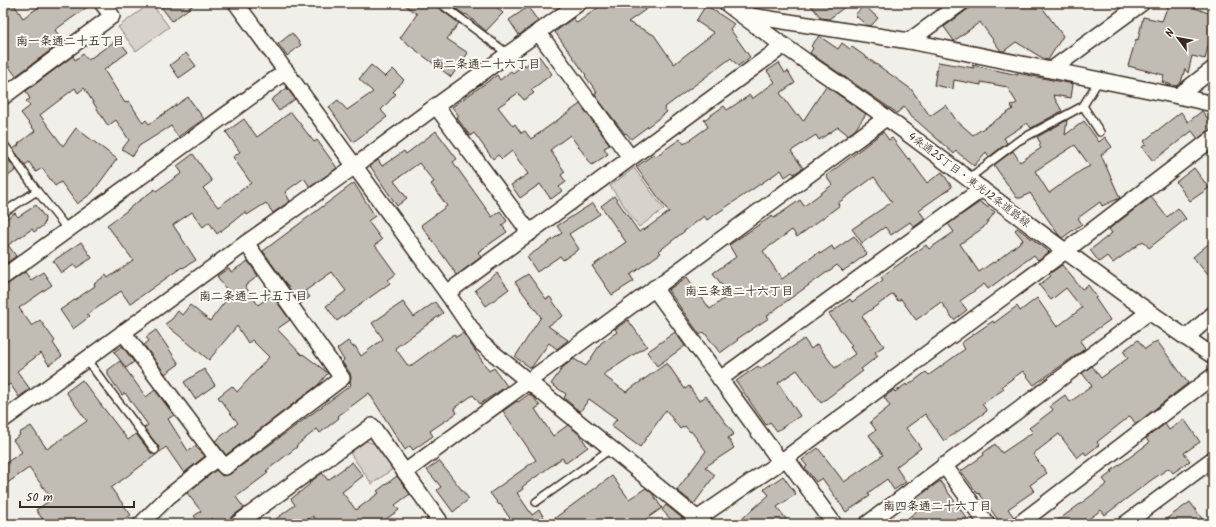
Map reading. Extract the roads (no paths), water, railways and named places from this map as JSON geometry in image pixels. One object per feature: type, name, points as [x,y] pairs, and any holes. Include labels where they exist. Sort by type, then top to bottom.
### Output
[{"type":"street","points":[[3,97],[112,16],[102,3]]},
{"type":"street","points":[[236,3],[447,293],[481,343],[612,448],[697,522],[1064,252],[1213,138]]},
{"type":"street","points":[[3,420],[246,242],[355,166],[579,3]]},
{"type":"street","name":"4条通25丁目・東光12条道路線","points":[[726,3],[783,46],[886,118],[1064,252],[1213,356]]},
{"type":"street","points":[[909,41],[961,3]]},
{"type":"street","points":[[1051,70],[1142,3]]},
{"type":"street","points":[[741,15],[909,41],[1213,104]]},
{"type":"street","points":[[538,32],[630,157]]},
{"type":"street","points":[[447,293],[783,46]]},
{"type":"street","points":[[1178,96],[1213,69]]},
{"type":"street","points":[[3,277],[286,71]]},
{"type":"street","points":[[436,106],[530,233]]},
{"type":"street","points":[[406,472],[528,380],[886,118]]},
{"type":"street","points":[[720,379],[982,189]]},
{"type":"street","points":[[123,332],[225,467],[342,378],[246,242]]},
{"type":"street","points":[[654,288],[720,379],[834,524]]},
{"type":"street","points":[[867,524],[1149,312]]},
{"type":"street","points":[[1186,338],[1213,314]]},
{"type":"street","points":[[1020,524],[1213,376]]},
{"type":"street","points":[[237,524],[372,426],[439,520],[434,524]]},
{"type":"street","points":[[141,524],[168,497],[217,458]]},
{"type":"street","points":[[1126,524],[1213,459]]},
{"type":"street","points":[[944,465],[988,524]]},
{"type":"lane","points":[[440,3],[508,54]]},
{"type":"lane","points":[[741,15],[754,3]]},
{"type":"lane","points":[[968,179],[1018,141],[1083,106],[1099,80]]},
{"type":"lane","points":[[1083,106],[1100,132]]},
{"type":"lane","points":[[3,143],[68,230]]},
{"type":"lane","points":[[4,212],[38,190]]},
{"type":"lane","points":[[86,359],[155,450]]},
{"type":"lane","points":[[536,502],[612,448]]},
{"type":"district","name":"南一条通二十五丁目","points":[[70,41]]},
{"type":"district","name":"南二条通二十六丁目","points":[[486,64]]},
{"type":"district","name":"南三条通二十六丁目","points":[[739,291]]},
{"type":"district","name":"南二条通二十五丁目","points":[[253,296]]},
{"type":"district","name":"南四条通二十六丁目","points":[[937,506]]}]
